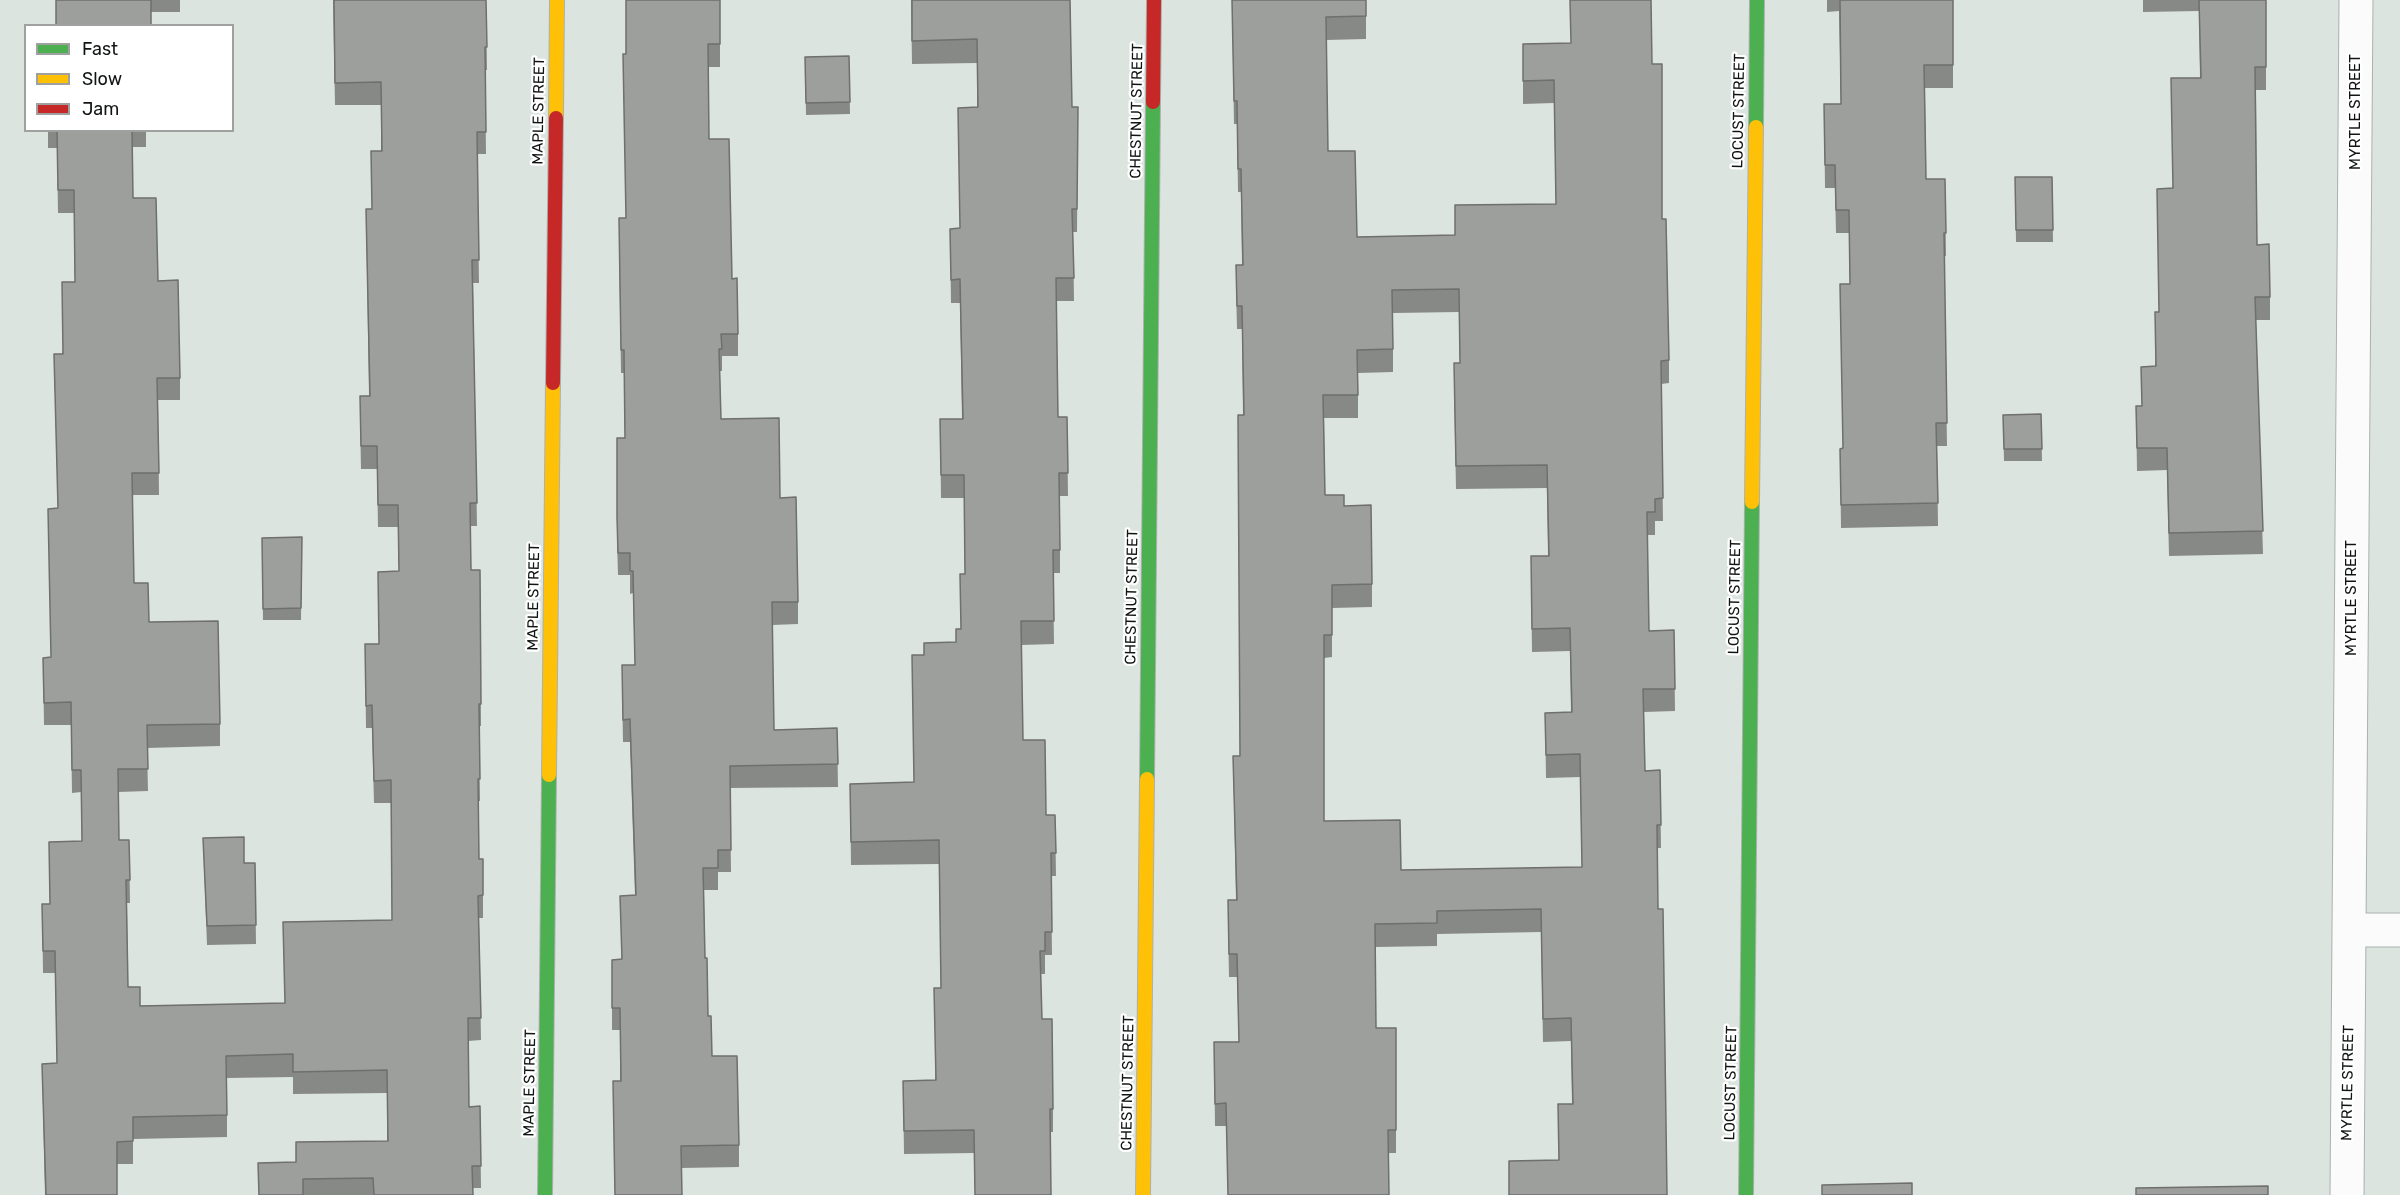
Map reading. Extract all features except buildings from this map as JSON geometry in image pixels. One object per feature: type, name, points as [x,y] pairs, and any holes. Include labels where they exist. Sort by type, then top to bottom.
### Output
[{"type":"street","name":"MAPLE STREET","points":[[545,1195],[557,0]]},
{"type":"street","name":"CHESTNUT STREET","points":[[1143,1195],[1154,0]]},
{"type":"street","name":"LOCUST STREET","points":[[1746,1195],[1757,0]]},
{"type":"street","name":"MYRTLE STREET","points":[[2347,1195],[2356,0]]},
{"type":"street","points":[[2350,930],[2400,930]]},
{"type":"traffic: fast","points":[[1756,127],[1757,0]]},
{"type":"traffic: fast","points":[[1147,779],[1153,102]]},
{"type":"traffic: fast","points":[[1746,1195],[1752,502]]},
{"type":"traffic: fast","points":[[545,1195],[549,775]]},
{"type":"traffic: slow","points":[[556,118],[557,0]]},
{"type":"traffic: slow","points":[[1752,502],[1756,127]]},
{"type":"traffic: slow","points":[[549,775],[553,383]]},
{"type":"traffic: slow","points":[[1143,1195],[1147,779]]},
{"type":"traffic: jam","points":[[1153,102],[1154,0]]},
{"type":"traffic: jam","points":[[553,383],[556,118]]}]
